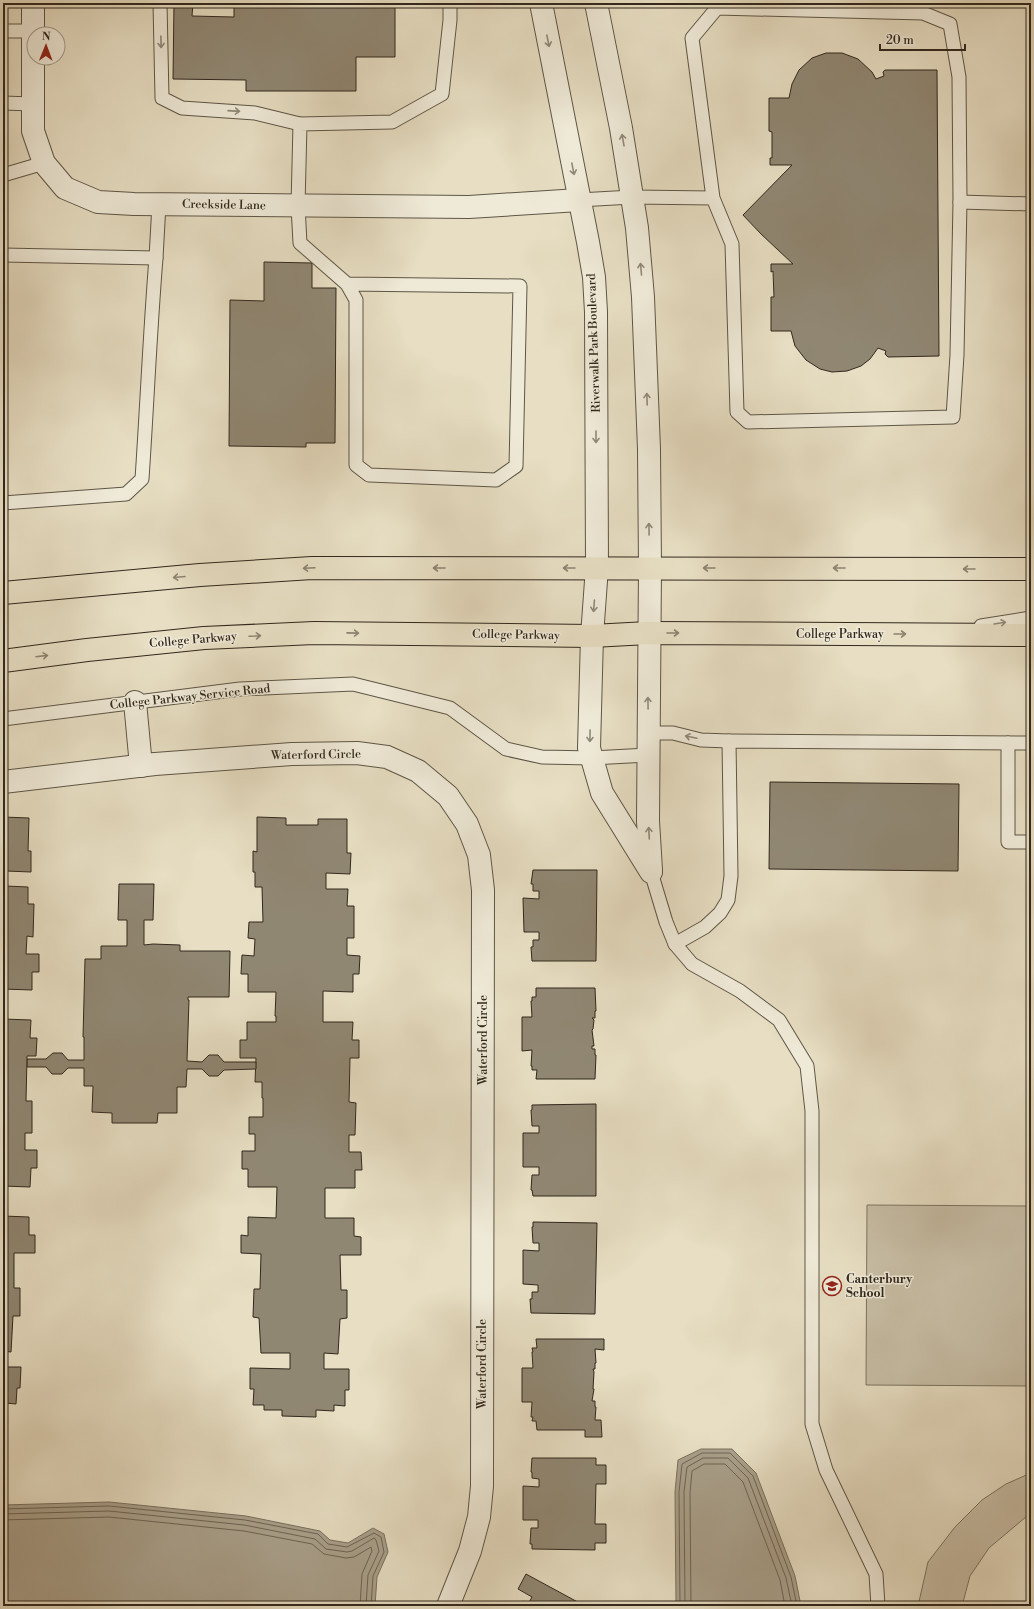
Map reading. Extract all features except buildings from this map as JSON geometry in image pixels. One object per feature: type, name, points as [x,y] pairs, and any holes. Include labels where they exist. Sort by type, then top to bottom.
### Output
[{"type":"main road","points":[[3,593],[200,575],[312,568],[1031,569]]},
{"type":"main road","name":"College Parkway","points":[[3,661],[204,638],[314,633],[592,636],[648,633],[1031,635]]},
{"type":"street","name":"Creekside Lane","points":[[33,3],[34,26]]},
{"type":"street","name":"Riverwalk Park Boulevard","points":[[540,3],[593,270],[596,312],[597,568],[592,636],[589,748],[602,793],[651,872]]},
{"type":"street","points":[[596,3],[621,128],[637,228],[643,297],[649,449],[650,568],[648,633],[648,822],[651,872]]},
{"type":"street","name":"Creekside Lane","points":[[34,66],[33,131],[44,163],[65,188],[98,202],[298,206],[469,207],[579,200]]},
{"type":"street","points":[[135,702],[141,766]]},
{"type":"street","name":"Waterford Circle","points":[[3,782],[141,766],[292,754],[357,752],[387,757],[418,771],[448,796],[467,824],[479,855],[483,890],[482,1486],[478,1517],[470,1551],[448,1606]]},
{"type":"lane","points":[[160,3],[162,98],[182,108],[255,113],[300,124],[392,122],[442,94],[450,20],[450,3]]},
{"type":"lane","points":[[717,8],[923,13],[950,24],[959,77],[960,202],[957,355],[953,417],[748,422],[737,412],[732,244],[712,198],[692,38],[717,8]]},
{"type":"lane","points":[[3,31],[26,31]]},
{"type":"lane","points":[[3,103],[34,104]]},
{"type":"lane","points":[[300,124],[298,206],[300,243],[347,284],[356,300],[356,465],[370,475],[496,480],[516,466],[520,286],[347,284]]},
{"type":"lane","points":[[3,175],[44,163]]},
{"type":"lane","points":[[579,200],[632,197],[712,198]]},
{"type":"lane","points":[[960,202],[1031,204]]},
{"type":"lane","points":[[3,503],[126,494],[142,479],[159,204]]},
{"type":"lane","points":[[3,255],[156,258]]},
{"type":"lane","points":[[933,634],[1031,618]]},
{"type":"lane","name":"College Parkway Service Road","points":[[3,719],[240,688],[354,684],[450,708],[506,749],[542,757],[592,758],[648,755]]},
{"type":"lane","points":[[649,733],[673,733],[700,740],[730,741],[1031,743]]},
{"type":"lane","points":[[675,944],[705,928],[720,913],[728,900],[731,876],[730,741]]},
{"type":"lane","points":[[1008,743],[1008,842],[1031,842]]},
{"type":"lane","points":[[651,872],[666,922],[675,944],[692,964],[740,991],[779,1020],[807,1066],[812,1111],[812,1424],[826,1470],[876,1574],[878,1606]]},
{"type":"shaded area","points":[[867,1205],[1031,1206],[1031,1386],[866,1385]]},
{"type":"shaded area","points":[[1031,1473],[1031,1515],[1027,1516],[989,1548],[970,1576],[962,1606],[918,1606],[928,1562],[955,1527],[982,1500],[1006,1484]]},
{"type":"water","points":[[701,1449],[732,1449],[756,1473],[795,1576],[801,1606],[676,1606],[675,1492],[678,1460]]},
{"type":"water","points":[[109,1502],[246,1516],[320,1531],[330,1540],[348,1543],[373,1528],[384,1534],[388,1552],[377,1577],[375,1606],[3,1606],[3,1505]]},
{"type":"place","name":"Canterbury School","points":[[832,1286]]}]
